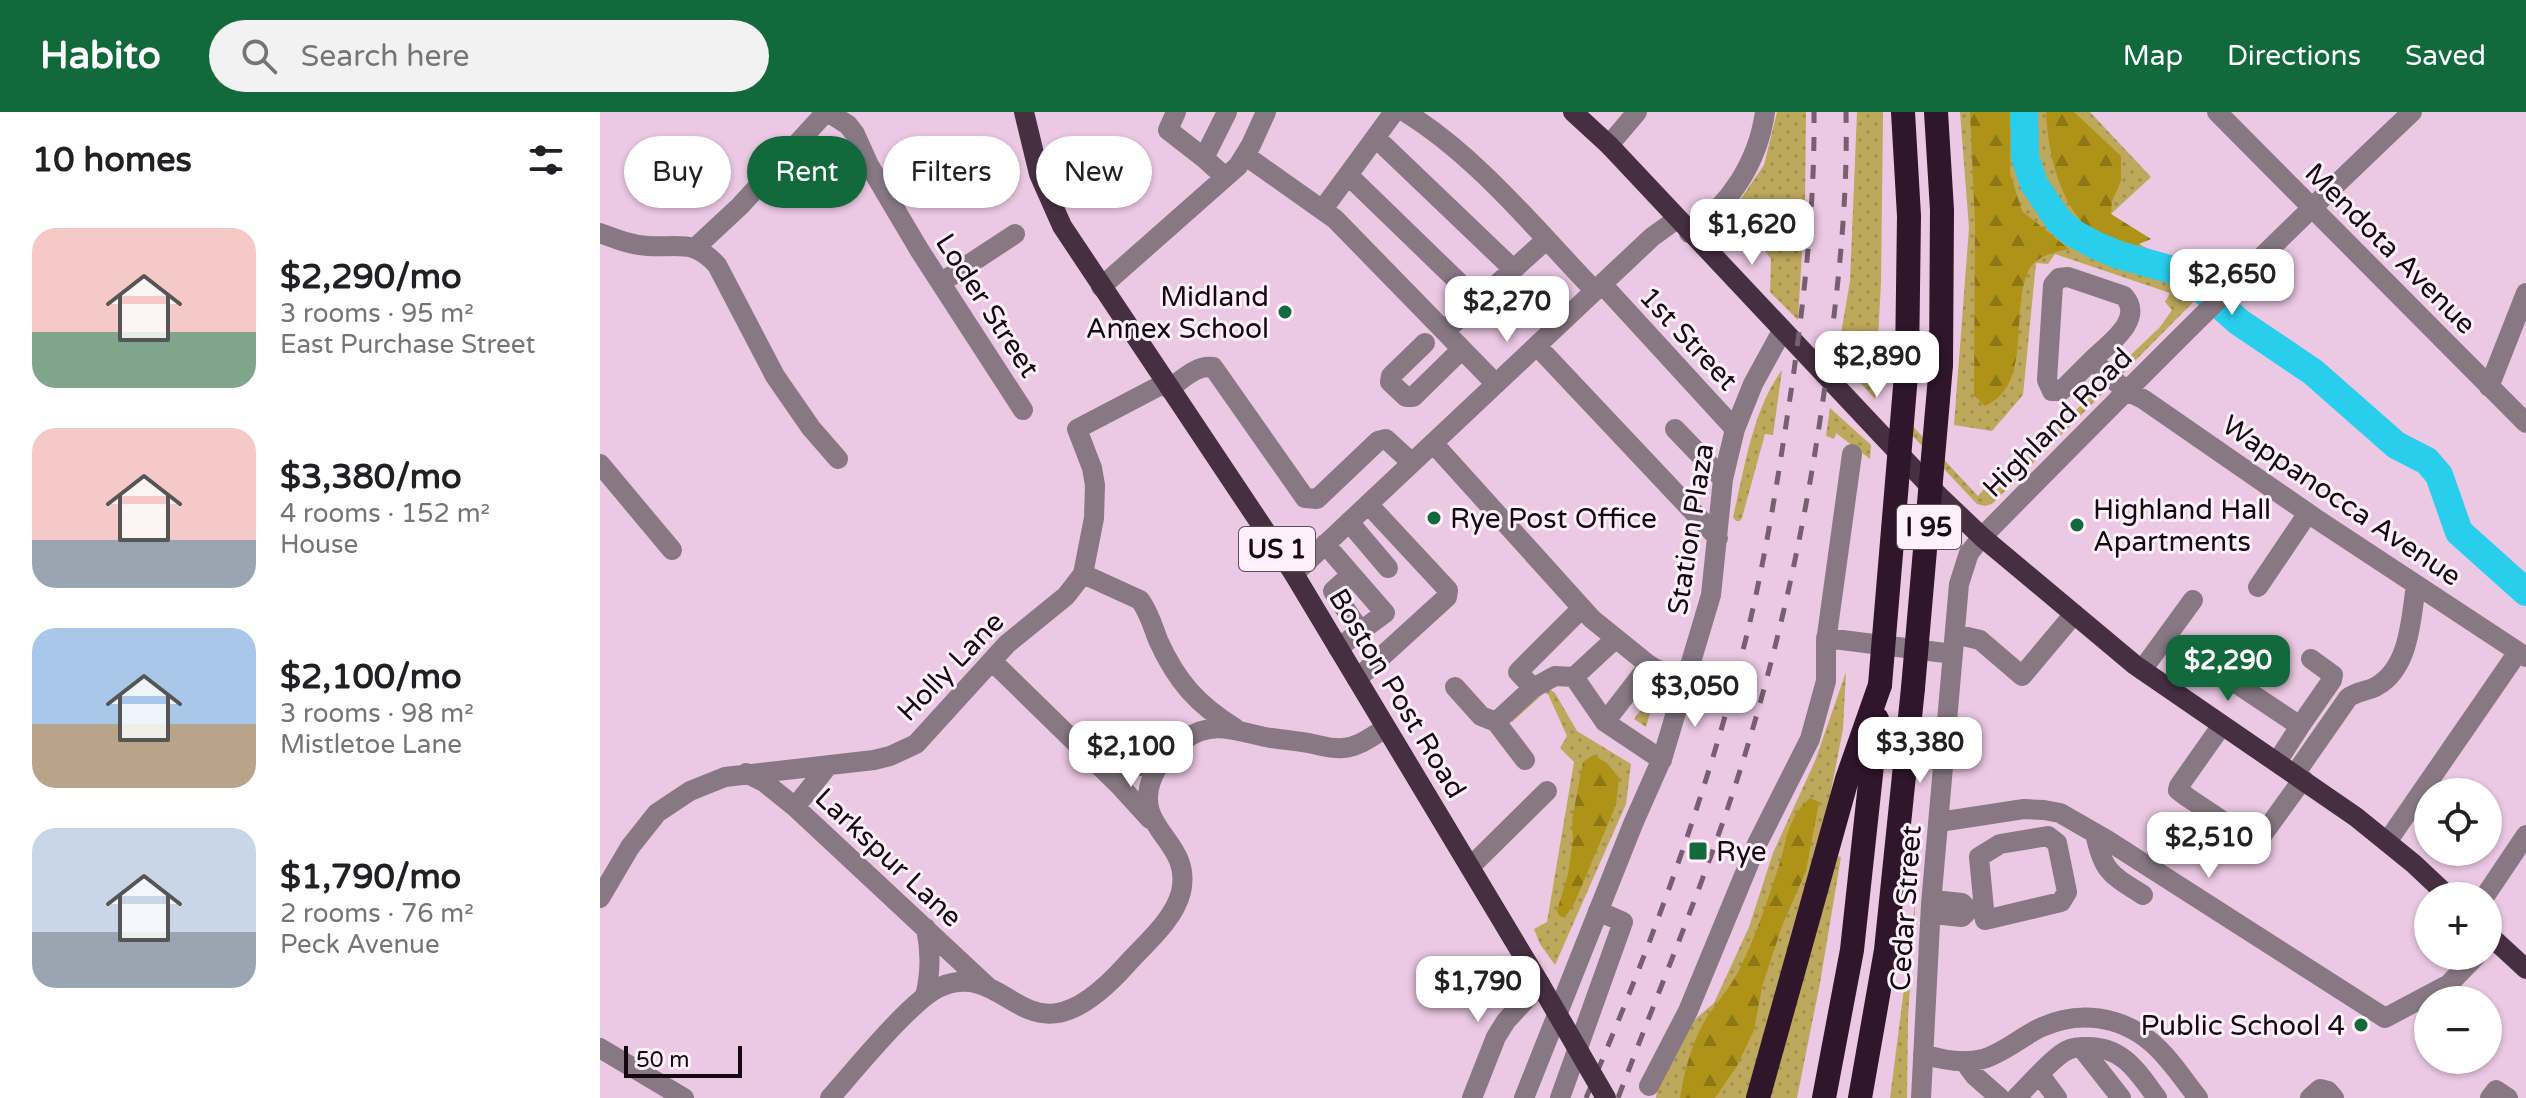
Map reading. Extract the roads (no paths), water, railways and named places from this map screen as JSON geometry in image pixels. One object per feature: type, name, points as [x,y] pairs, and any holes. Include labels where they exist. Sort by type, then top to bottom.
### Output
[{"type":"highway","name":"I 95","points":[[1824,1098],[1843,1007],[1860,893],[1907,363],[1909,216],[1903,112]]},
{"type":"highway","name":"I 95","points":[[1860,1098],[1886,950],[1941,365],[1942,210],[1936,112]]},
{"type":"highway","points":[[1758,1098],[1847,779],[1880,685]]},
{"type":"main road","name":"Boston Post Road","points":[[1024,112],[1039,174],[1062,226],[1294,574],[1606,1098]]},
{"type":"main road","points":[[1573,112],[1609,145],[1782,331],[1982,537],[2137,666],[2299,776],[2387,842],[2432,882]]},
{"type":"main road","points":[[2502,950],[2526,969]]},
{"type":"street","points":[[696,247],[740,206],[827,112]]},
{"type":"street","name":"Loder Street","points":[[827,112],[848,125],[855,134],[869,165],[920,251],[1023,410]]},
{"type":"street","points":[[1176,112],[1168,130],[1225,177]]},
{"type":"street","points":[[1204,158],[1227,112]]},
{"type":"street","points":[[1323,209],[1394,112]]},
{"type":"street","name":"1st Street","points":[[1405,112],[1475,167],[1735,429]]},
{"type":"street","points":[[1609,145],[1637,112]]},
{"type":"street","points":[[1294,574],[1652,237],[1683,226],[1722,204],[1748,167],[1759,140],[1765,112]]},
{"type":"street","name":"Mendota Avenue","points":[[2217,112],[2526,423]]},
{"type":"street","name":"Highland Road","points":[[1982,537],[2312,207],[2412,112]]},
{"type":"street","points":[[1101,287],[1246,156],[1264,113]]},
{"type":"street","points":[[1376,138],[1513,269]]},
{"type":"street","points":[[1246,156],[1323,209],[1355,238],[1496,384]]},
{"type":"street","points":[[1348,175],[1478,301]]},
{"type":"street","points":[[600,233],[630,244],[696,247],[717,265],[775,376],[811,428],[838,459]]},
{"type":"street","points":[[942,282],[1015,234]]},
{"type":"street","points":[[1445,331],[1546,240]]},
{"type":"street","points":[[2068,277],[2124,296],[2131,303],[2126,327],[2092,360],[2061,391],[2052,391],[2047,380],[2053,285],[2059,278],[2068,277]]},
{"type":"street","points":[[2489,387],[2526,293]]},
{"type":"street","name":"Station Plaza","points":[[1524,1098],[1662,760],[1711,595],[1723,479],[1735,429],[1753,384],[1782,331]]},
{"type":"street","points":[[1425,343],[1391,376],[1390,382],[1406,397],[1413,397],[1462,349]]},
{"type":"street","points":[[1537,346],[1718,538]]},
{"type":"street","name":"Wappanocca Avenue","points":[[2092,360],[2126,391],[2143,399],[2522,655]]},
{"type":"street","points":[[1386,728],[1356,746],[1344,748],[1271,738],[1235,728],[1192,696],[1169,662],[1140,600],[1083,574],[1094,518],[1095,485],[1077,429],[1204,366],[1213,367],[1305,498],[1317,499],[1378,441],[1386,439],[1391,442],[1412,463]]},
{"type":"street","points":[[1675,429],[1723,479]]},
{"type":"street","points":[[1433,443],[1582,608],[1649,665],[1686,686]]},
{"type":"street","points":[[1649,1086],[1688,1011],[1757,844],[1810,739],[1826,681],[1826,638],[1852,454]]},
{"type":"street","points":[[600,464],[672,550]]},
{"type":"street","points":[[1357,679],[1447,597],[1448,590],[1368,504]]},
{"type":"street","points":[[2258,587],[2308,513]]},
{"type":"street","points":[[1349,522],[1388,568]]},
{"type":"street","name":"Cedar Street","points":[[1921,1098],[1959,584],[1969,553],[1982,537]]},
{"type":"street","points":[[1325,544],[1385,613],[1338,648]]},
{"type":"street","name":"Holly Lane","points":[[600,898],[630,847],[657,813],[673,800],[707,782],[746,773],[827,767],[890,756],[916,744],[1021,630],[1066,596],[1083,574]]},
{"type":"street","points":[[1313,607],[1351,575]]},
{"type":"street","points":[[2222,725],[2178,790],[2253,841],[2261,837],[2337,711],[2348,698],[2385,680],[2407,647],[2416,585]]},
{"type":"street","points":[[1333,591],[1361,632]]},
{"type":"street","points":[[2137,666],[2184,603]]},
{"type":"street","points":[[1533,688],[1518,672],[1582,608]]},
{"type":"street","points":[[1826,638],[1954,644],[1980,640],[2022,676],[2074,614]]},
{"type":"street","points":[[1496,722],[1533,688],[1555,676],[1574,677],[1615,639]]},
{"type":"street","points":[[2387,842],[2522,655]]},
{"type":"street","points":[[2277,762],[2332,680],[2333,675],[2311,659]]},
{"type":"street","points":[[830,1098],[925,996],[939,987],[972,983],[989,988],[1024,1008],[1052,1015],[1079,1007],[1106,988],[1166,920],[1181,894],[1182,866],[1179,856],[1155,825],[1100,766],[992,661]]},
{"type":"street","points":[[1605,722],[1649,665]]},
{"type":"street","points":[[1574,677],[1605,722],[1662,760]]},
{"type":"street","points":[[2234,682],[2300,726]]},
{"type":"street","points":[[1455,687],[1481,716],[1496,722],[1525,760]]},
{"type":"street","points":[[1183,741],[1189,729],[1192,696]]},
{"type":"street","points":[[1155,825],[1147,801],[1148,789],[1159,763],[1183,741],[1208,730],[1235,728]]},
{"type":"street","points":[[1100,766],[1131,767],[1159,763]]},
{"type":"street","points":[[795,807],[827,767]]},
{"type":"street","name":"Larkspur Lane","points":[[746,773],[764,782],[795,807],[989,988]]},
{"type":"street","points":[[1470,867],[1547,791]]},
{"type":"street","points":[[1939,822],[2010,810],[2060,813],[2385,1018],[2449,984],[2462,970]]},
{"type":"street","points":[[2095,833],[2104,866],[2112,875],[2143,895]]},
{"type":"street","points":[[2494,882],[2526,835]]},
{"type":"street","points":[[2048,836],[2057,843],[2067,892],[2061,902],[1985,920],[1976,908],[1979,857],[2000,844],[2048,836]]},
{"type":"street","points":[[1935,907],[1943,915],[1962,917],[1976,908]]},
{"type":"street","points":[[1560,1098],[1623,922],[1598,911]]},
{"type":"street","points":[[925,996],[930,961],[926,928]]},
{"type":"street","points":[[1472,1098],[1486,1058],[1501,1029],[1540,984]]},
{"type":"street","points":[[1923,1054],[1964,1061],[1985,1059],[2044,1026],[2098,1017],[2134,1029],[2154,1044],[2198,1098]]},
{"type":"street","points":[[2016,1098],[2062,1053],[2095,1046],[2120,1054],[2129,1061],[2157,1098]]},
{"type":"street","points":[[2081,1047],[2121,1098]]},
{"type":"street","points":[[600,1048],[684,1098]]},
{"type":"street","points":[[1964,1061],[2000,1098]]},
{"type":"street","points":[[2040,1075],[2057,1098]]},
{"type":"street","points":[[2310,1098],[2320,1089],[2328,1091],[2334,1098]]},
{"type":"street","points":[[2490,1098],[2496,1090],[2508,1098]]},
{"type":"waterway","points":[[2024,112],[2025,157],[2034,184],[2059,221],[2095,245],[2189,278],[2239,322],[2313,372],[2396,445],[2427,461],[2439,475],[2459,532],[2526,592]]},
{"type":"railway","points":[[1586,1098],[1652,936],[1691,826],[1750,623],[1771,519],[1797,345],[1811,212],[1814,112]]},
{"type":"railway","points":[[1618,1098],[1695,900],[1737,780],[1766,681],[1790,581],[1819,429],[1834,312],[1844,212],[1846,112]]},
{"type":"place","name":"Midland Annex School","points":[[1285,312]]},
{"type":"place","name":"Rye Post Office","points":[[1434,518]]},
{"type":"place","name":"Highland Hall Apartments","points":[[2077,525]]},
{"type":"place","name":"Rye","points":[[1698,851]]},
{"type":"place","name":"Public School 4","points":[[2361,1025]]}]
